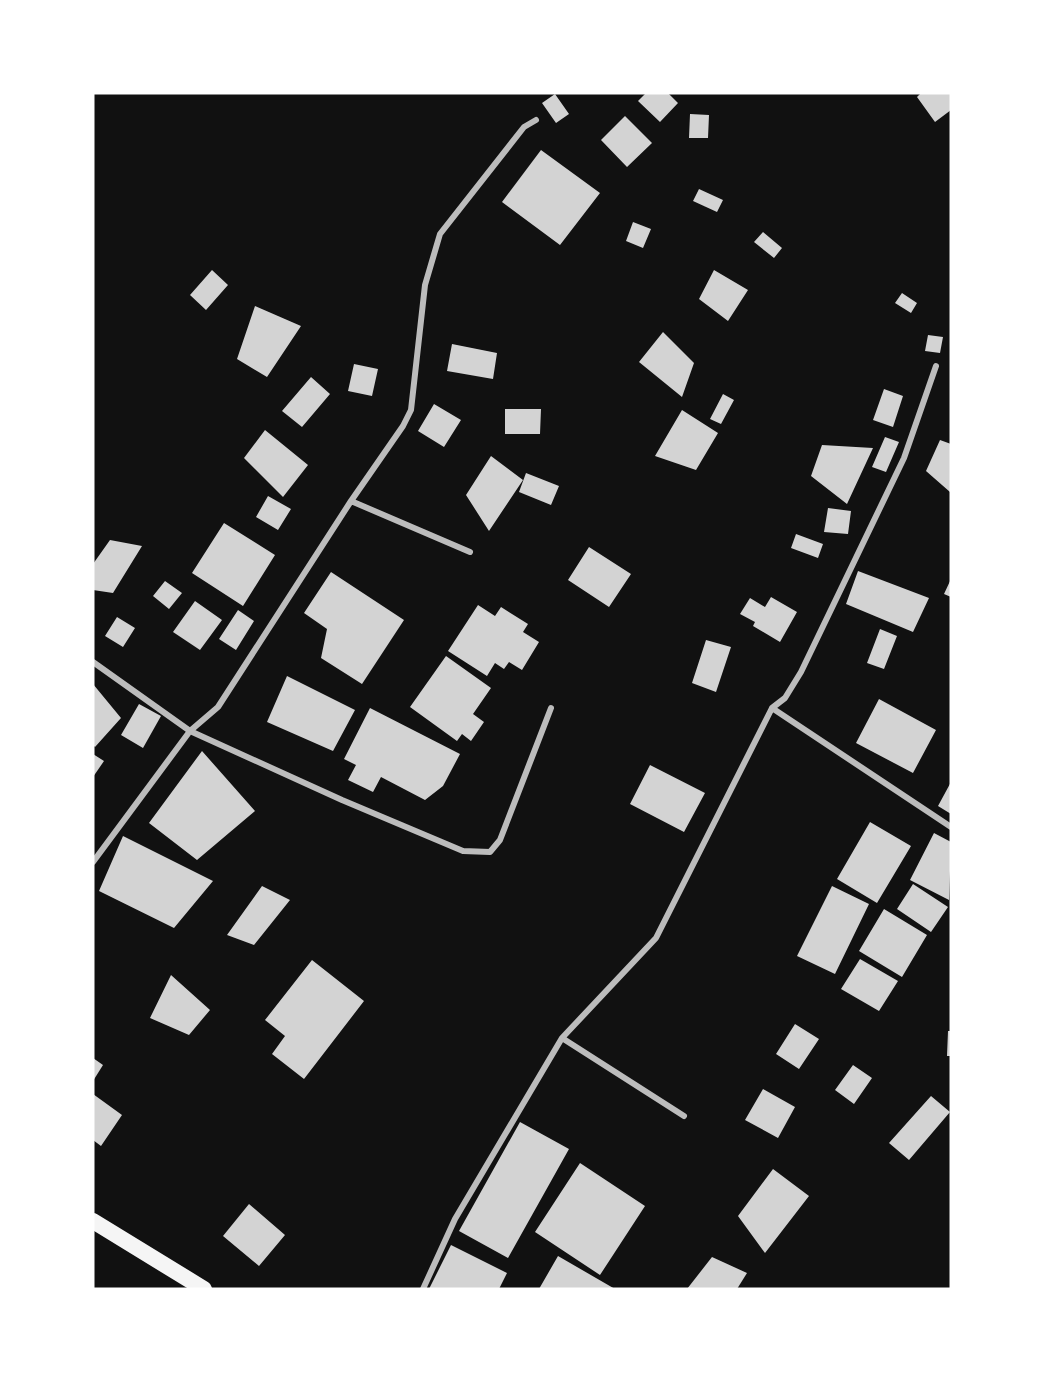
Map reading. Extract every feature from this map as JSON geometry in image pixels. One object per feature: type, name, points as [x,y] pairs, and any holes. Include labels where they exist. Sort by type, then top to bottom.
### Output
[{"type":"highway","points":[[93,1221],[204,1289]]},
{"type":"street","points":[[93,862],[190,731],[218,707],[351,501],[403,426],[411,410],[425,285],[440,234],[524,128],[536,120]]},
{"type":"street","points":[[423,1289],[455,1220],[562,1038],[656,938],[772,708],[785,698],[801,672],[904,458],[936,366]]},
{"type":"street","points":[[351,501],[470,552]]},
{"type":"street","points":[[93,662],[190,731],[342,800],[463,851],[490,852],[500,840],[551,708]]},
{"type":"street","points":[[772,708],[951,827]]},
{"type":"street","points":[[562,1038],[684,1116]]},
{"type":"building","points":[[646,93],[668,93],[678,103],[660,122],[638,101]]},
{"type":"building","points":[[921,93],[949,93],[951,110],[935,122],[917,97]]},
{"type":"building","points":[[555,94],[569,114],[556,123],[542,103]]},
{"type":"building","points":[[690,114],[709,115],[708,138],[689,138]]},
{"type":"building","points":[[625,116],[652,143],[627,167],[601,140]]},
{"type":"building","points":[[541,150],[600,193],[560,245],[502,202]]},
{"type":"building","points":[[699,189],[723,200],[717,212],[693,201]]},
{"type":"building","points":[[633,222],[651,229],[643,248],[626,241]]},
{"type":"building","points":[[763,232],[782,248],[774,258],[754,242]]},
{"type":"building","points":[[212,270],[228,285],[206,310],[190,295]]},
{"type":"building","points":[[714,270],[748,290],[728,321],[699,299]]},
{"type":"building","points":[[902,293],[917,303],[911,313],[895,303]]},
{"type":"building","points":[[255,306],[301,326],[267,377],[237,359]]},
{"type":"building","points":[[663,332],[694,363],[682,397],[639,362]]},
{"type":"building","points":[[928,335],[943,337],[940,353],[925,351]]},
{"type":"building","points":[[452,344],[497,353],[493,379],[447,371]]},
{"type":"building","points":[[354,364],[378,369],[372,396],[348,391]]},
{"type":"building","points":[[311,377],[330,394],[302,427],[282,411]]},
{"type":"building","points":[[884,389],[903,396],[893,427],[873,420]]},
{"type":"building","points":[[723,394],[734,400],[721,424],[710,419]]},
{"type":"building","points":[[434,404],[461,420],[444,447],[418,431]]},
{"type":"building","points":[[505,409],[541,409],[540,434],[505,434]]},
{"type":"building","points":[[682,410],[718,433],[696,470],[655,456]]},
{"type":"building","points":[[265,430],[308,465],[283,497],[244,458]]},
{"type":"building","points":[[885,437],[899,442],[886,472],[872,467]]},
{"type":"building","points":[[940,440],[951,444],[950,492],[926,471]]},
{"type":"building","points":[[822,445],[873,448],[847,504],[811,476]]},
{"type":"building","points":[[491,456],[523,480],[489,531],[466,495]]},
{"type":"building","points":[[526,473],[559,486],[551,505],[519,492]]},
{"type":"building","points":[[268,496],[291,509],[278,530],[256,517]]},
{"type":"building","points":[[828,508],[851,511],[848,534],[824,532]]},
{"type":"building","points":[[224,523],[275,555],[243,606],[192,573]]},
{"type":"building","points":[[796,534],[823,544],[818,558],[791,548]]},
{"type":"building","points":[[110,540],[142,546],[113,593],[93,590],[93,564]]},
{"type":"building","points":[[589,547],[631,574],[609,607],[568,580]]},
{"type":"building","points":[[858,571],[929,598],[913,632],[846,604]]},
{"type":"building","points":[[331,572],[404,620],[362,684],[321,658],[327,629],[304,613]]},
{"type":"building","points":[[951,579],[951,597],[944,594]]},
{"type":"building","points":[[165,581],[182,593],[169,609],[153,596]]},
{"type":"building","points":[[771,597],[797,612],[780,642],[753,626],[755,622],[740,614],[750,598],[765,607]]},
{"type":"building","points":[[195,601],[222,620],[200,650],[173,632]]},
{"type":"building","points":[[478,605],[495,616],[501,607],[528,624],[523,632],[539,642],[522,670],[509,662],[504,669],[495,663],[487,676],[448,651]]},
{"type":"building","points":[[238,610],[254,621],[236,650],[219,639]]},
{"type":"building","points":[[117,617],[135,628],[123,647],[105,636]]},
{"type":"building","points":[[880,629],[897,636],[884,669],[867,663]]},
{"type":"building","points":[[706,640],[731,647],[716,692],[692,683]]},
{"type":"building","points":[[446,656],[491,688],[473,714],[484,722],[471,741],[462,734],[457,741],[410,707]]},
{"type":"building","points":[[287,676],[355,710],[333,751],[267,722]]},
{"type":"building","points":[[93,684],[121,718],[95,747],[93,745]]},
{"type":"building","points":[[879,699],[936,730],[913,773],[856,743]]},
{"type":"building","points":[[139,704],[161,716],[143,748],[121,735]]},
{"type":"building","points":[[370,708],[460,754],[443,786],[425,800],[381,777],[373,792],[348,780],[356,765],[344,759]]},
{"type":"building","points":[[202,751],[255,811],[197,860],[149,823]]},
{"type":"building","points":[[93,754],[104,761],[93,777]]},
{"type":"building","points":[[650,765],[705,793],[684,832],[630,804]]},
{"type":"building","points":[[951,782],[951,814],[938,806]]},
{"type":"building","points":[[870,822],[911,846],[877,903],[837,879]]},
{"type":"building","points":[[934,833],[951,842],[949,900],[910,880]]},
{"type":"building","points":[[123,836],[213,881],[174,928],[99,891]]},
{"type":"building","points":[[913,884],[948,907],[931,932],[897,909]]},
{"type":"building","points":[[262,886],[290,900],[254,945],[227,935]]},
{"type":"building","points":[[832,886],[869,904],[835,974],[797,956]]},
{"type":"building","points":[[884,909],[927,935],[902,977],[859,951]]},
{"type":"building","points":[[860,959],[898,981],[879,1011],[841,989]]},
{"type":"building","points":[[312,960],[364,1001],[304,1079],[272,1054],[285,1036],[265,1020]]},
{"type":"building","points":[[171,975],[210,1010],[189,1035],[150,1018]]},
{"type":"building","points":[[795,1024],[819,1039],[799,1069],[776,1054]]},
{"type":"building","points":[[948,1031],[951,1031],[951,1056],[947,1056]]},
{"type":"building","points":[[93,1058],[103,1065],[93,1081]]},
{"type":"building","points":[[853,1065],[872,1078],[854,1104],[835,1090]]},
{"type":"building","points":[[763,1089],[795,1107],[778,1138],[745,1120]]},
{"type":"building","points":[[93,1094],[122,1115],[101,1146],[93,1140]]},
{"type":"building","points":[[931,1096],[950,1112],[909,1160],[889,1143]]},
{"type":"building","points":[[520,1122],[569,1149],[508,1258],[459,1231]]},
{"type":"building","points":[[580,1163],[645,1206],[600,1275],[535,1232]]},
{"type":"building","points":[[773,1169],[809,1196],[765,1253],[738,1216]]},
{"type":"building","points":[[249,1204],[285,1235],[259,1266],[223,1236]]},
{"type":"building","points":[[451,1245],[507,1273],[499,1289],[429,1289]]},
{"type":"building","points":[[558,1256],[615,1289],[539,1289]]},
{"type":"building","points":[[712,1257],[747,1273],[737,1289],[687,1289]]}]
